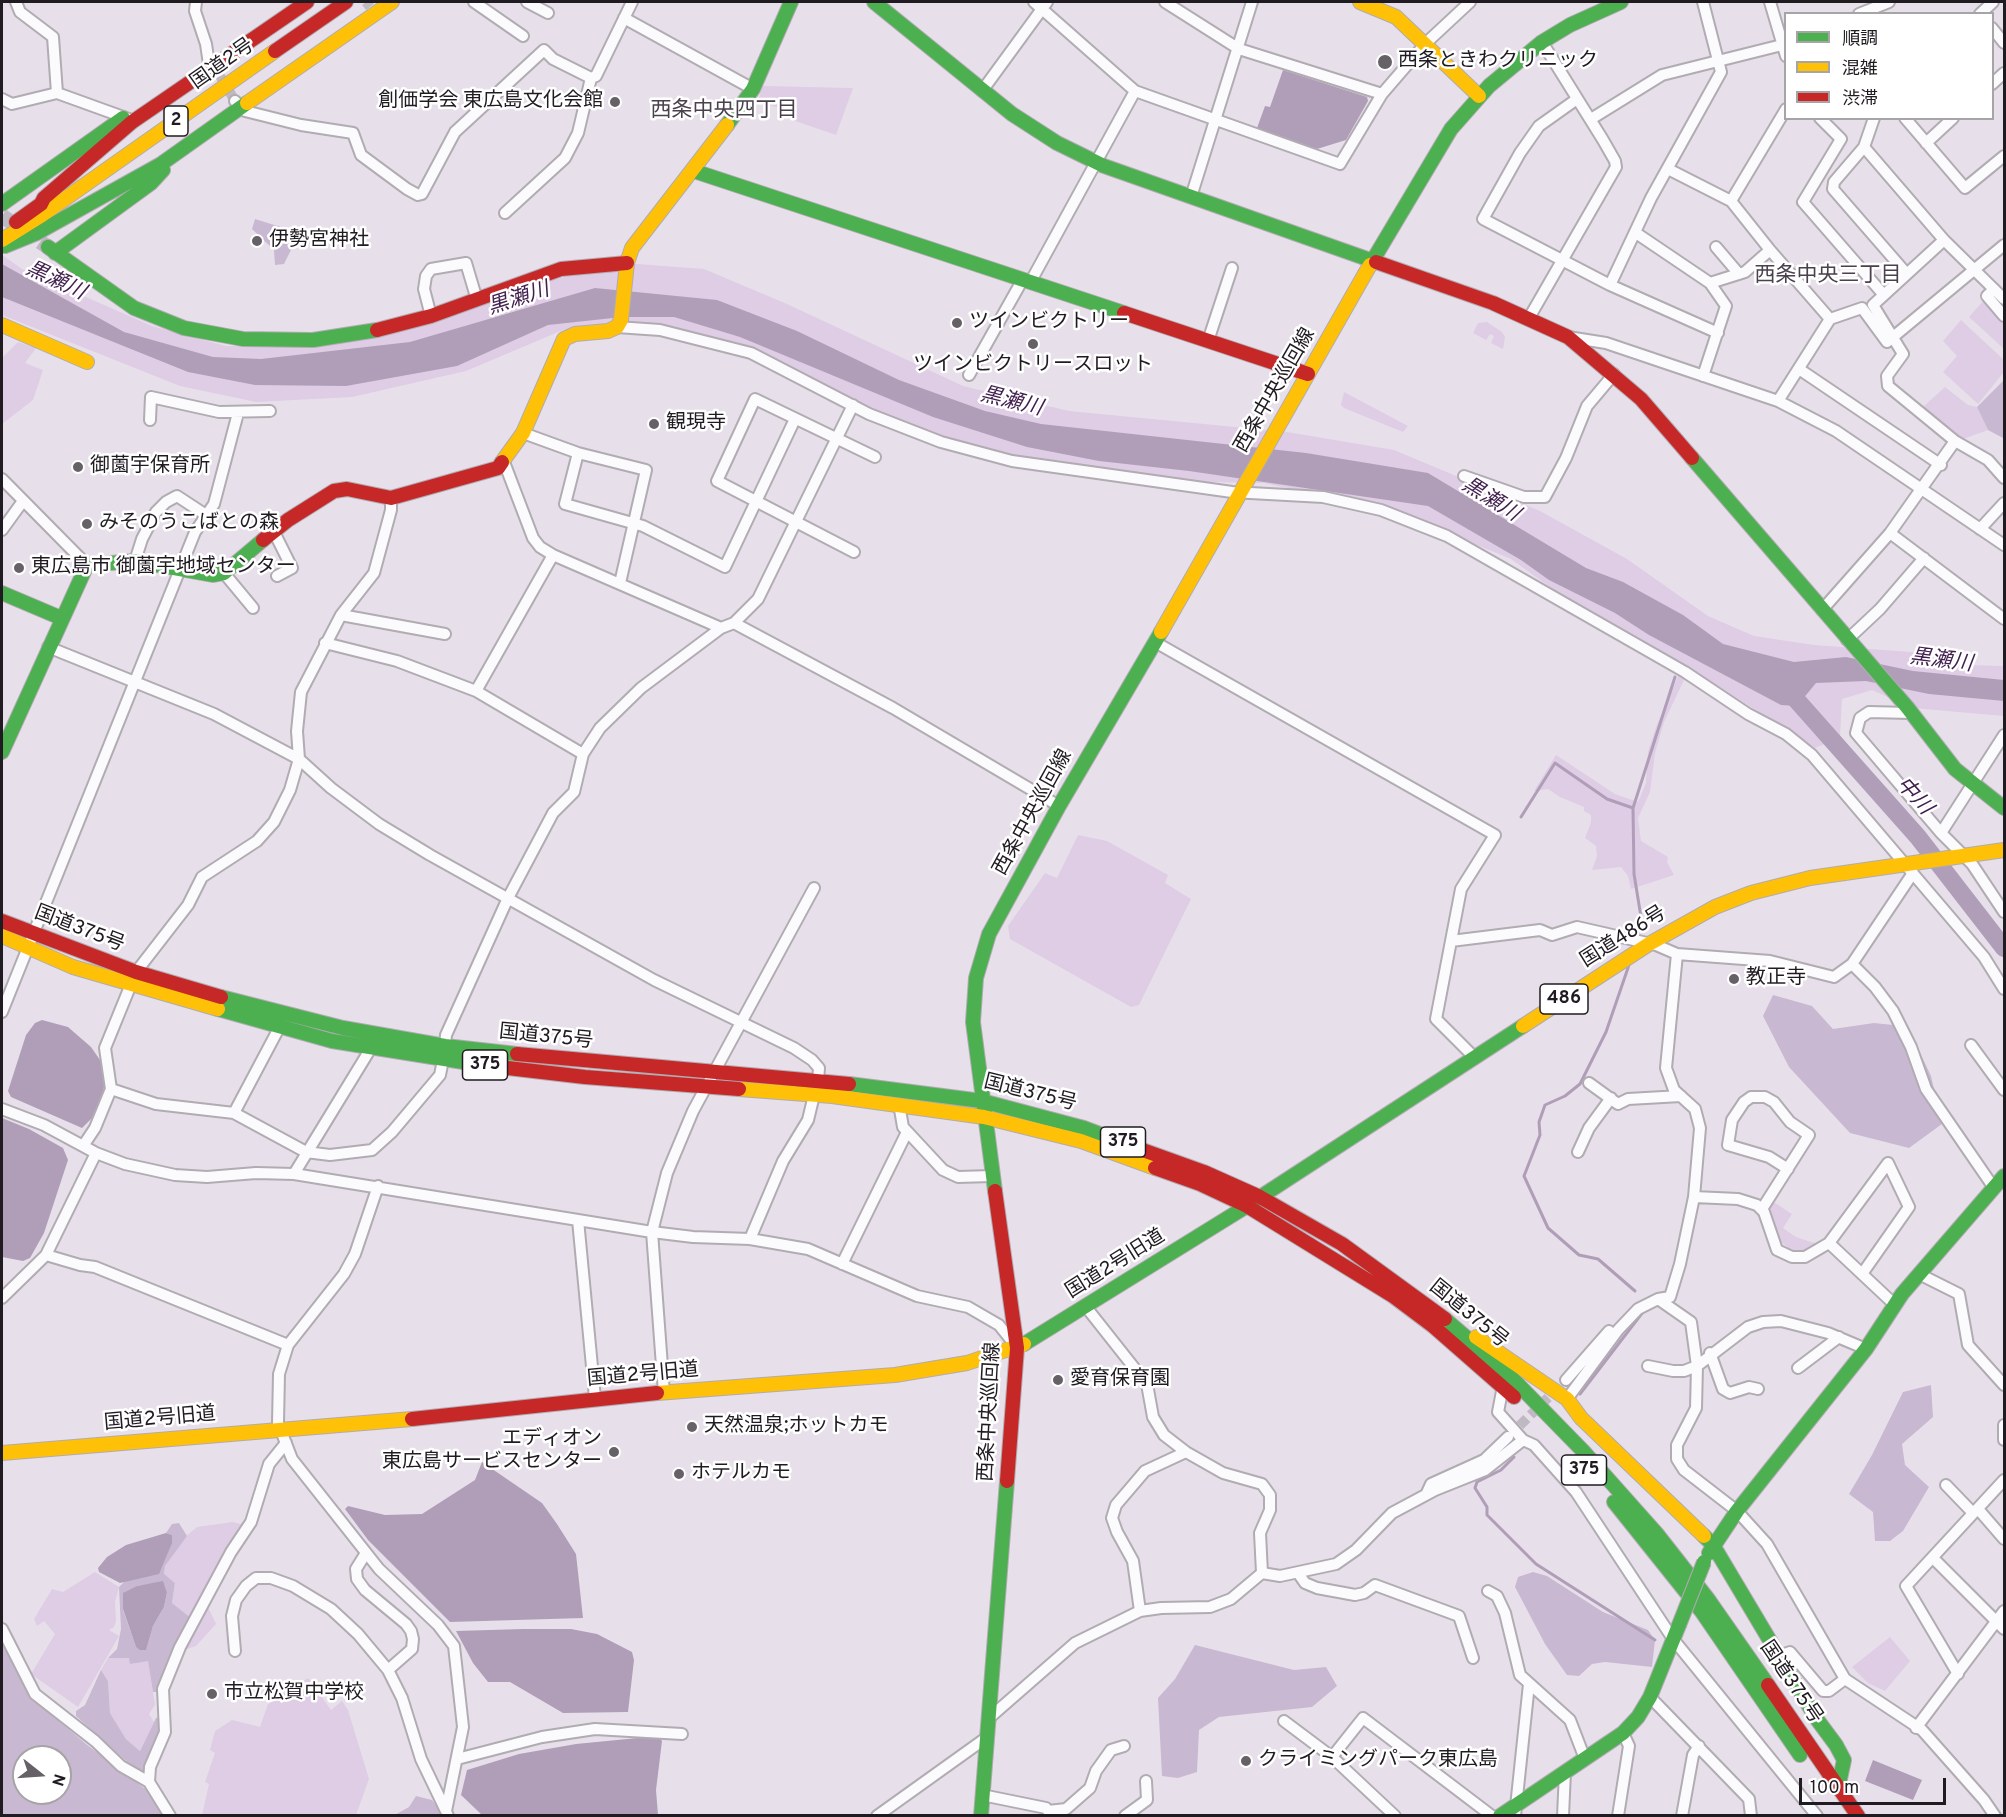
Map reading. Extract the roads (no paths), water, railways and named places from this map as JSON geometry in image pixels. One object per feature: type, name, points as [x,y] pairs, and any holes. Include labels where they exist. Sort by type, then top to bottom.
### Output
[{"type":"main road","name":"国道2号","points":[[4,240],[346,2]]},
{"type":"main road","points":[[4,240],[37,233],[161,164],[237,105],[372,10],[392,2]]},
{"type":"main road","points":[[2,752],[87,565],[135,561],[213,575],[224,573],[274,532],[334,491],[347,489],[391,498],[490,472],[504,462],[523,433],[564,339],[574,334],[608,331],[619,324],[627,263],[640,236],[694,171],[753,89],[791,2]]},
{"type":"main road","points":[[874,2],[982,91],[1057,143],[1095,161],[1191,197],[1374,259],[1529,318],[1568,337],[1641,399],[1909,710],[1955,768],[2004,808]]},
{"type":"main road","points":[[1360,2],[1388,12],[1426,43],[1479,96]]},
{"type":"main road","name":"西条中央巡回線","points":[[981,1815],[1017,1347],[984,1117],[973,999],[981,958],[989,934],[1059,806],[1241,493],[1413,187],[1451,129],[1479,96],[1542,42],[1621,2]]},
{"type":"main road","points":[[2,204],[128,119],[215,72],[300,3]]},
{"type":"main road","points":[[4,240],[41,204],[44,198],[128,119]]},
{"type":"main road","points":[[161,164],[164,170],[151,183],[52,250],[134,308],[184,328],[232,338],[313,340],[403,325],[561,269],[627,263]]},
{"type":"main road","points":[[694,171],[1308,374]]},
{"type":"main road","points":[[2,325],[87,362]]},
{"type":"main road","points":[[2,593],[61,618]]},
{"type":"main road","name":"国道486号","points":[[1246,1206],[1649,944],[1715,907],[1751,893],[1810,878],[1910,866],[2001,849]]},
{"type":"main road","name":"国道375号","points":[[2,921],[134,979],[279,1028],[371,1048],[443,1060],[585,1077],[900,1104],[984,1117],[1092,1145],[1200,1185],[1246,1206],[1393,1296],[1503,1386],[1614,1503],[1702,1612],[1842,1815]]},
{"type":"main road","name":"国道375号","points":[[2,936],[74,967],[343,1028],[444,1046],[584,1062],[818,1081],[982,1101],[1084,1128],[1204,1172],[1260,1197],[1342,1244],[1456,1329],[1503,1369],[1584,1452],[1657,1534],[1708,1599],[1858,1815]]},
{"type":"main road","points":[[1500,1815],[1515,1810],[1565,1772],[1623,1733],[1638,1717],[1650,1697],[1704,1562],[1713,1545],[1737,1511],[1866,1349],[1894,1304],[2004,1176]]},
{"type":"main road","name":"国道2号旧道","points":[[2,1453],[284,1436],[497,1412],[595,1398],[895,1375],[967,1363],[1017,1347],[1086,1307],[1246,1206]]},
{"type":"main road","points":[[1456,1329],[1469,1332],[1567,1399],[1581,1418],[1713,1545],[1844,1760],[1838,1788]]},
{"type":"street","points":[[16,2],[20,12],[53,37],[57,93]]},
{"type":"street","points":[[195,2],[195,11],[215,72]]},
{"type":"street","points":[[474,2],[523,36]]},
{"type":"street","points":[[527,2],[548,13]]},
{"type":"street","points":[[591,78],[596,76],[632,2]]},
{"type":"street","points":[[1165,2],[1239,49],[1382,94]]},
{"type":"street","points":[[1191,197],[1252,2]]},
{"type":"street","points":[[982,91],[1041,4],[1135,91],[1340,164],[1382,94],[1426,43],[1470,2]]},
{"type":"street","points":[[1610,285],[1651,198],[1721,72],[1716,61],[1703,2]]},
{"type":"street","points":[[1770,2],[1784,45]]},
{"type":"street","points":[[1865,12],[1888,2]]},
{"type":"street","points":[[624,18],[753,89]]},
{"type":"street","points":[[1994,30],[2004,43]]},
{"type":"street","points":[[1529,318],[1616,167],[1616,161],[1542,42]]},
{"type":"street","points":[[1591,119],[1662,75],[1716,61],[1784,48]]},
{"type":"street","points":[[237,105],[301,125],[353,133],[361,155],[418,195],[426,190],[455,132],[544,50],[553,59],[591,78]]},
{"type":"street","points":[[505,213],[566,158],[578,134],[591,78]]},
{"type":"street","points":[[969,375],[1027,280],[1135,91]]},
{"type":"street","points":[[2,99],[12,104],[57,93],[128,119]]},
{"type":"street","points":[[1577,99],[1539,126],[1520,153],[1483,219],[1610,285],[1718,333]]},
{"type":"street","points":[[1731,201],[1784,112]]},
{"type":"street","points":[[1822,120],[1841,139],[1803,202],[1882,294]]},
{"type":"street","points":[[1873,120],[1864,147],[1834,182],[1833,189],[1906,273]]},
{"type":"street","points":[[1907,120],[1965,188],[2004,156]]},
{"type":"street","points":[[1926,142],[1951,120]]},
{"type":"street","points":[[1864,147],[1944,240],[2004,299]]},
{"type":"street","points":[[1668,169],[1731,201],[1830,319]]},
{"type":"street","points":[[1636,233],[1710,283],[1726,306],[1703,375]]},
{"type":"street","points":[[1944,240],[1873,304],[1903,354],[1887,376],[1888,386],[1955,441],[1988,460],[2004,478]]},
{"type":"street","points":[[1778,401],[1830,319],[1862,308],[1887,342],[2004,244]]},
{"type":"street","points":[[1716,247],[1739,274]]},
{"type":"street","points":[[1710,283],[1745,272],[1770,250]]},
{"type":"street","points":[[431,316],[424,289],[426,276],[431,269],[466,263],[477,300]]},
{"type":"street","points":[[1208,341],[1232,268]]},
{"type":"street","points":[[1994,288],[1987,296],[2004,316]]},
{"type":"street","points":[[619,324],[660,330],[751,354],[852,405],[941,442],[1012,461],[1241,493],[1323,497],[1381,510],[1447,536],[1685,672],[1748,714],[1786,734],[1812,755],[1910,866],[1984,957],[2004,989]]},
{"type":"street","points":[[1568,337],[1606,343],[1778,401],[1836,431],[2004,545]]},
{"type":"street","points":[[1799,369],[1941,465]]},
{"type":"street","points":[[1464,476],[1524,497],[1545,497],[1566,459],[1587,406],[1614,374]]},
{"type":"street","points":[[150,420],[151,397],[219,412],[270,411]]},
{"type":"street","points":[[854,552],[717,481],[755,399],[875,457]]},
{"type":"street","points":[[444,1046],[446,1035],[508,898],[553,813],[574,792],[583,754],[600,728],[640,688],[721,628],[734,622],[758,598],[852,405]]},
{"type":"street","points":[[2,1012],[195,532],[214,504],[238,413]]},
{"type":"street","points":[[578,453],[565,504],[666,535],[724,567],[795,418]]},
{"type":"street","points":[[523,433],[578,453],[646,470],[636,524],[620,583]]},
{"type":"street","points":[[1822,610],[1890,533],[1941,465],[1955,441]]},
{"type":"street","points":[[504,462],[533,538],[540,547],[553,555],[721,628]]},
{"type":"street","points":[[2,478],[87,565]]},
{"type":"street","points":[[135,561],[142,539],[156,512],[166,502],[177,495],[206,515]]},
{"type":"street","points":[[83,1146],[95,1128],[111,1089],[105,1048],[134,979],[188,905],[202,878],[257,841],[274,822],[297,772],[299,759],[297,731],[301,692],[341,615],[374,573],[391,510],[391,498]]},
{"type":"street","points":[[2,530],[23,501]]},
{"type":"street","points":[[1980,529],[2004,503]]},
{"type":"street","points":[[274,532],[292,568],[277,576]]},
{"type":"street","points":[[1890,533],[2004,619]]},
{"type":"street","points":[[476,691],[553,555]]},
{"type":"street","points":[[1847,640],[1880,609],[1924,558]]},
{"type":"street","points":[[224,573],[253,608]]},
{"type":"street","points":[[341,615],[445,634]]},
{"type":"street","points":[[734,622],[893,708],[1059,806]]},
{"type":"street","points":[[1155,642],[1495,835],[1461,889],[1436,1019],[1474,1057]]},
{"type":"street","points":[[325,643],[397,661],[476,691],[583,754]]},
{"type":"street","points":[[48,647],[214,714],[299,759],[331,788],[379,824],[654,980],[794,1048],[812,1060],[819,1068],[818,1081]]},
{"type":"street","points":[[1909,710],[1869,712],[1860,718],[1856,733],[2004,912]]},
{"type":"street","points":[[1941,833],[2004,735]]},
{"type":"street","points":[[1451,941],[1540,930],[1552,935],[1577,927],[1649,944],[1677,954],[1770,961],[1834,977],[1852,964],[1910,866]]},
{"type":"street","points":[[664,1393],[651,1232],[667,1173],[705,1088],[742,1024],[814,888]]},
{"type":"street","points":[[1567,1399],[1617,1330],[1638,1309],[1658,1299],[1670,1297],[1694,1197],[1700,1128],[1695,1109],[1674,1090],[1666,1068],[1677,954]]},
{"type":"street","points":[[1852,964],[1875,987],[1893,1011],[1911,1047],[1926,1089],[1994,1188]]},
{"type":"street","points":[[234,1113],[279,1028]]},
{"type":"street","points":[[1971,1045],[2004,1090]]},
{"type":"street","points":[[294,1174],[371,1048]]},
{"type":"street","points":[[111,1089],[156,1104],[234,1113],[306,1152],[330,1155],[372,1150],[392,1132],[440,1075],[443,1060]]},
{"type":"street","points":[[1589,1083],[1618,1104],[1628,1099],[1681,1096]]},
{"type":"street","points":[[750,1239],[783,1161],[808,1120],[814,1095]]},
{"type":"street","points":[[1762,1209],[1788,1169],[1809,1135],[1790,1122],[1774,1102],[1765,1097],[1751,1097],[1744,1102],[1732,1120],[1728,1145],[1769,1157],[1788,1169]]},
{"type":"street","points":[[1578,1152],[1593,1122],[1611,1098]]},
{"type":"street","points":[[900,1104],[900,1117],[907,1132],[949,1174],[957,1177],[992,1176]]},
{"type":"street","points":[[2,1109],[44,1125],[96,1153],[175,1175],[207,1177],[256,1173],[294,1174],[651,1232],[693,1237],[750,1239],[808,1249],[917,1296],[968,1307],[999,1324],[1017,1347]]},
{"type":"street","points":[[842,1264],[907,1132]]},
{"type":"street","points":[[2,1298],[46,1255],[96,1153]]},
{"type":"street","points":[[1694,1197],[1738,1199],[1762,1209],[1777,1250],[1792,1257],[1805,1257],[1828,1243],[1888,1163],[1909,1207],[1862,1274]]},
{"type":"street","points":[[378,1186],[355,1254],[344,1274],[288,1345],[279,1374],[278,1423],[292,1459],[366,1553],[379,1569],[438,1624],[454,1646],[463,1727],[447,1813]]},
{"type":"street","points":[[578,1220],[595,1398]]},
{"type":"street","points":[[1828,1243],[1894,1304]]},
{"type":"street","points":[[46,1255],[95,1267],[288,1345]]},
{"type":"street","points":[[1919,1274],[1959,1294],[1968,1345],[2004,1385]]},
{"type":"street","points":[[1658,1299],[1691,1322],[1697,1366],[1696,1408],[1677,1444],[1677,1459],[1684,1470],[1737,1511],[1767,1544],[1845,1679],[1922,1730],[1995,1815]]},
{"type":"street","points":[[1086,1307],[1146,1383],[1153,1417],[1164,1435],[1186,1452],[1223,1473],[1262,1484],[1270,1495],[1269,1510],[1260,1533],[1262,1573]]},
{"type":"street","points":[[1648,1366],[1684,1371],[1697,1366],[1710,1353],[1748,1327],[1763,1322],[1781,1321],[1839,1337],[1866,1349]]},
{"type":"street","points":[[1566,1380],[1611,1329],[1617,1330]]},
{"type":"street","points":[[1798,1368],[1839,1337]]},
{"type":"street","points":[[1710,1353],[1723,1389],[1730,1393],[1749,1387],[1758,1389]]},
{"type":"street","points":[[1503,1386],[1498,1412],[1523,1440],[1534,1445],[1576,1492],[1673,1639],[1812,1814]]},
{"type":"street","points":[[2004,1425],[2004,1440]]},
{"type":"street","points":[[148,1782],[150,1767],[165,1732],[163,1689],[225,1562],[251,1522],[269,1464],[284,1436]]},
{"type":"street","points":[[1426,1495],[1431,1484],[1484,1460],[1508,1437]]},
{"type":"street","points":[[988,1719],[1075,1643],[1140,1611],[1210,1607],[1231,1599],[1262,1573],[1280,1576],[1336,1564],[1356,1550],[1392,1513],[1426,1495],[1485,1470],[1523,1440]]},
{"type":"street","points":[[1140,1611],[1133,1561],[1112,1518],[1116,1505],[1145,1472],[1186,1452]]},
{"type":"street","points":[[1958,1674],[1906,1586],[2004,1480]]},
{"type":"street","points":[[1946,1485],[2004,1539]]},
{"type":"street","points":[[366,1553],[356,1569],[357,1580],[365,1590],[406,1624],[414,1639],[412,1649],[388,1670]]},
{"type":"street","points":[[1934,1558],[2001,1625]]},
{"type":"street","points":[[1298,1572],[1305,1583],[1317,1588],[1355,1595],[1364,1593],[1375,1585],[1459,1616],[1473,1658]]},
{"type":"street","points":[[235,1651],[232,1616],[236,1600],[246,1586],[256,1578],[271,1578],[314,1596],[358,1634],[388,1670],[402,1698],[421,1759],[447,1813]]},
{"type":"street","points":[[1488,1591],[1497,1596],[1504,1613],[1520,1675],[1570,1720],[1584,1759]]},
{"type":"street","points":[[1916,1728],[1958,1674],[2001,1625],[2004,1611]]},
{"type":"street","points":[[2,1629],[35,1694],[95,1741],[121,1766],[148,1782],[170,1815]]},
{"type":"street","points":[[1779,1656],[1790,1652],[1823,1691],[1829,1691],[1845,1679]]},
{"type":"street","points":[[1515,1810],[1529,1684]]},
{"type":"street","points":[[1650,1697],[1749,1799],[1751,1815]]},
{"type":"street","points":[[1332,1757],[1363,1718],[1492,1815]]},
{"type":"street","points":[[1284,1721],[1332,1757],[1396,1815]]},
{"type":"street","points":[[457,1759],[542,1737],[595,1729],[682,1734]]},
{"type":"street","points":[[1618,1815],[1629,1746],[1623,1733]]},
{"type":"street","points":[[877,1815],[986,1738]]},
{"type":"street","points":[[982,1795],[1051,1813],[1066,1809],[1090,1788],[1096,1771],[1111,1750],[1124,1746]]},
{"type":"street","points":[[1682,1815],[1693,1755],[1699,1746]]},
{"type":"street","points":[[1563,1815],[1565,1772]]},
{"type":"street","points":[[1125,1815],[1147,1800],[1146,1781]]},
{"type":"waterway","points":[[1638,936],[1641,917],[1634,874],[1633,808],[1675,677]]},
{"type":"waterway","name":"中川","points":[[1785,687],[1918,837],[2004,948]]},
{"type":"waterway","points":[[1521,817],[1555,763],[1607,799],[1633,808]]},
{"type":"waterway","points":[[1629,965],[1606,1032],[1580,1084],[1565,1096],[1545,1105],[1539,1122],[1540,1135],[1524,1176],[1548,1228],[1579,1255],[1598,1259],[1635,1291]]},
{"type":"waterway","points":[[1580,1394],[1643,1312]]},
{"type":"waterway","points":[[1514,1457],[1501,1470],[1477,1482],[1475,1488],[1487,1507],[1487,1515],[1536,1564],[1655,1640]]},
{"type":"tunnel","points":[[366,2],[370,7]]},
{"type":"tunnel","points":[[220,76],[235,101]]},
{"type":"tunnel","points":[[2,216],[48,247]]},
{"type":"tunnel","points":[[1509,1436],[1566,1380]]},
{"type":"place","name":"西条ときわクリニック","points":[[1385,62]]},
{"type":"place","name":"創価学会 東広島文化会館","points":[[615,102]]},
{"type":"place","name":"伊勢宮神社","points":[[257,241]]},
{"type":"place","name":"ツインビクトリー","points":[[957,323]]},
{"type":"place","name":"ツインビクトリースロット","points":[[1033,344]]},
{"type":"place","name":"観現寺","points":[[654,424]]},
{"type":"place","name":"御薗宇保育所","points":[[78,467]]},
{"type":"place","name":"みそのうこばとの森","points":[[87,524]]},
{"type":"place","name":"東広島市 御薗宇地域センター","points":[[19,568]]},
{"type":"place","name":"教正寺","points":[[1734,979]]},
{"type":"place","name":"愛育保育園","points":[[1058,1380]]},
{"type":"place","name":"天然温泉;ホットカモ","points":[[692,1427]]},
{"type":"place","name":"エディオン 東広島サービスセンター","points":[[614,1452]]},
{"type":"place","name":"ホテルカモ","points":[[679,1474]]},
{"type":"place","name":"市立松賀中学校","points":[[212,1694]]},
{"type":"place","name":"クライミングパーク東広島","points":[[1246,1761]]},
{"type":"district","name":"西条中央四丁目","points":[[724,112]]},
{"type":"district","name":"西条中央三丁目","points":[[1828,277]]},
{"type":"water label","name":"黒瀬川","points":[[55,282]]},
{"type":"water label","name":"黒瀬川","points":[[519,300]]},
{"type":"water label","name":"黒瀬川","points":[[1011,403]]},
{"type":"water label","name":"黒瀬川","points":[[1490,501]]},
{"type":"water label","name":"黒瀬川","points":[[1941,662]]}]
